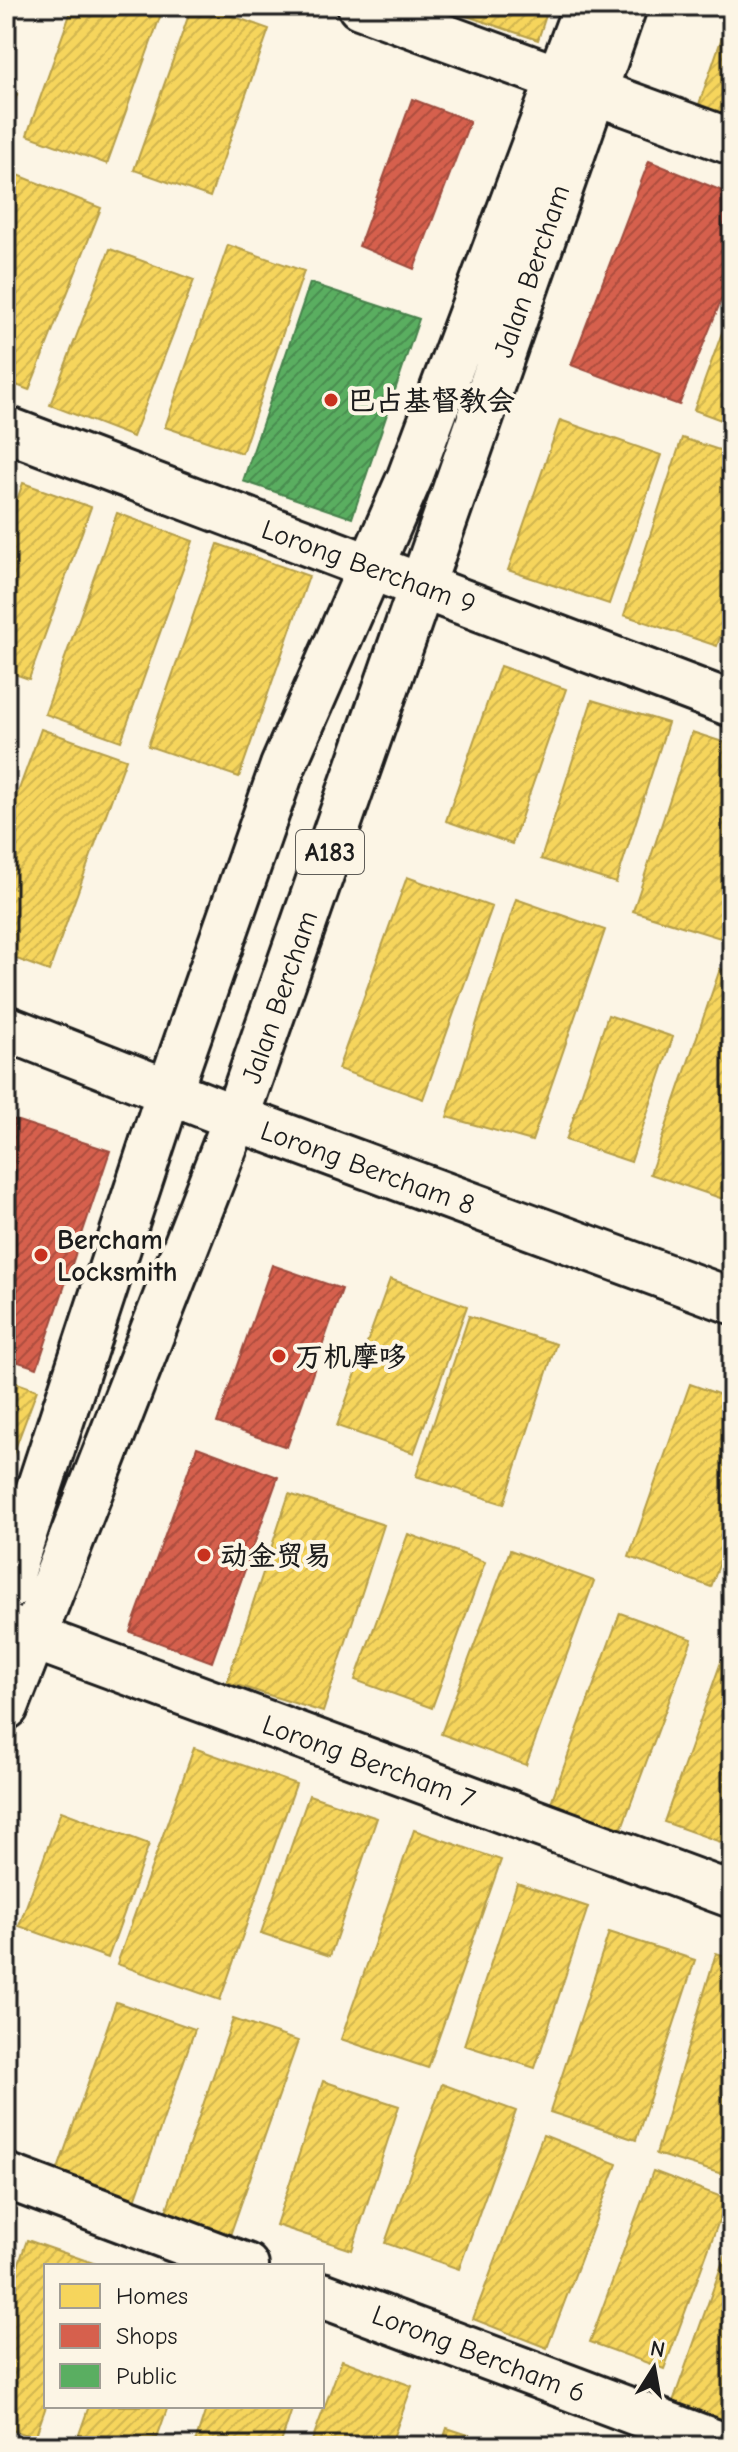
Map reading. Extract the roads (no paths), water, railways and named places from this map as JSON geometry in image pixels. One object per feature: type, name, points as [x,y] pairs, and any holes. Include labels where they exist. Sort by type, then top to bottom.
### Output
[{"type":"main road","points":[[360,6],[732,142]]},
{"type":"main road","name":"Jalan Bercham","points":[[6,1707],[20,1632],[236,1118],[425,585],[575,84],[586,6]]},
{"type":"main road","name":"Jalan Bercham","points":[[6,1589],[169,1092],[283,766],[410,477],[575,84],[624,6]]},
{"type":"main road","name":"Lorong Bercham 9","points":[[6,429],[425,585],[732,704]]},
{"type":"main road","name":"Lorong Bercham 8","points":[[6,1028],[236,1118],[732,1301]]},
{"type":"main road","name":"Lorong Bercham 7","points":[[20,1632],[732,1895]]},
{"type":"main road","points":[[6,2176],[241,2264]]},
{"type":"main road","name":"Lorong Bercham 6","points":[[324,2296],[725,2446]]},
{"type":"place","name":"巴占基督教会","points":[[331,400]]},
{"type":"place","name":"Bercham Locksmith","points":[[41,1255]]},
{"type":"place","name":"万机摩哆","points":[[279,1356]]},
{"type":"place","name":"动金贸易","points":[[204,1555]]}]
